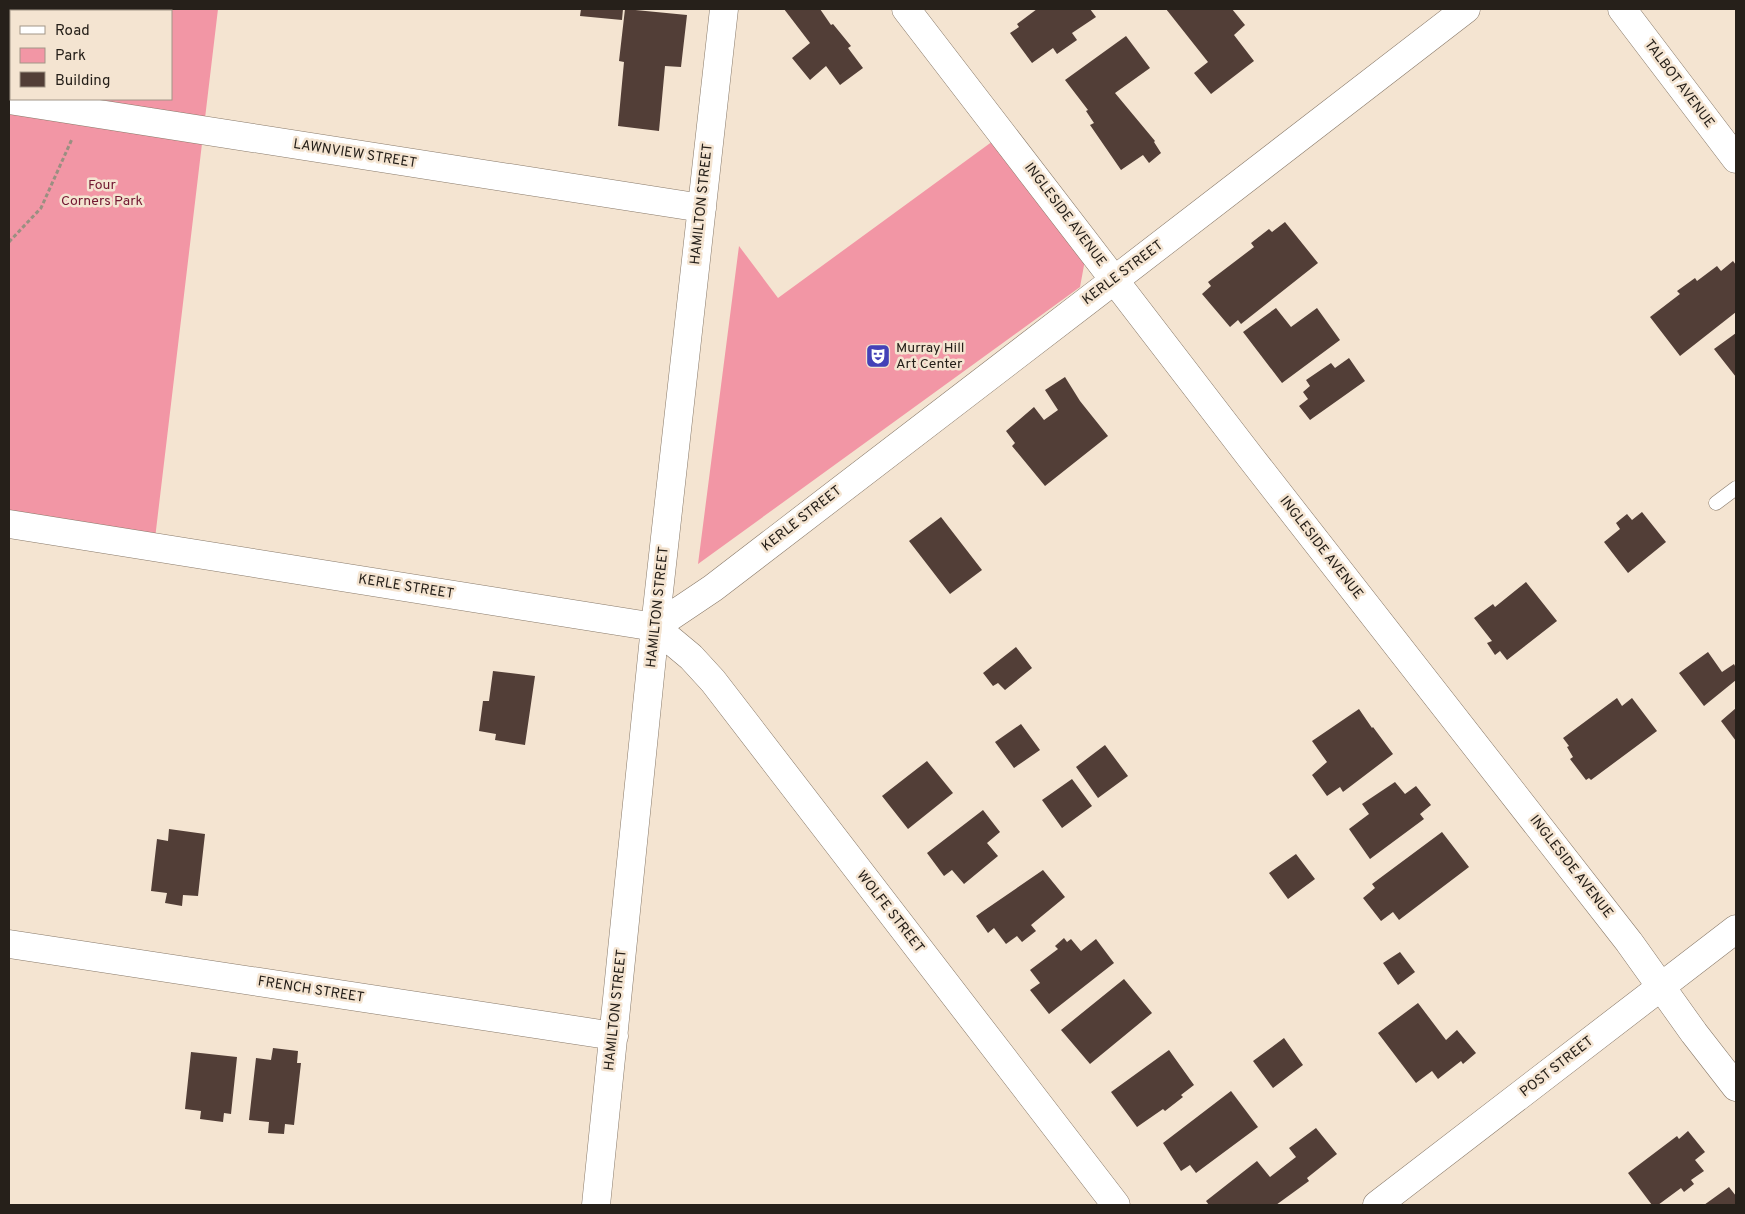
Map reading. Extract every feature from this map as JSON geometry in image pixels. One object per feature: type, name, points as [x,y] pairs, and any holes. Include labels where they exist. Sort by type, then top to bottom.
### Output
[{"type":"street","name":"HAMILTON STREET","points":[[596,1205],[656,627],[724,9]]},
{"type":"street","name":"INGLESIDE AVENUE","points":[[906,9],[1245,450],[1629,942],[1694,1033],[1736,1087]]},
{"type":"street","name":"KERLE STREET","points":[[9,524],[656,627],[713,588],[1466,9]]},
{"type":"street","name":"TALBOT AVENUE","points":[[1622,9],[1736,159]]},
{"type":"street","name":"LAWNVIEW STREET","points":[[9,100],[702,208]]},
{"type":"street","name":"WOLFE STREET","points":[[656,627],[691,657],[713,681],[1116,1205]]},
{"type":"street","name":"POST STREET","points":[[1377,1205],[1736,928]]},
{"type":"street","name":"FRENCH STREET","points":[[9,944],[614,1036]]},
{"type":"lane","points":[[1716,503],[1736,488]]},
{"type":"path","points":[[9,242],[41,208],[76,130]]},
{"type":"green space","name":"Four Corners Park","points":[[9,9],[218,9],[154,547],[9,525]]},
{"type":"green space","points":[[993,141],[1085,260],[1080,287],[698,564],[739,246],[778,298]]},
{"type":"building","points":[[581,9],[623,9],[622,20],[580,16]]},
{"type":"building","points":[[625,9],[687,15],[681,67],[665,66],[659,131],[618,126],[624,62],[619,61]]},
{"type":"building","points":[[784,9],[820,9],[831,25],[833,24],[851,46],[848,48],[863,68],[840,85],[826,66],[810,80],[792,58],[810,43]]},
{"type":"building","points":[[1037,9],[1090,9],[1096,17],[1072,33],[1077,40],[1057,54],[1053,48],[1032,63],[1010,33],[1019,27],[1017,24]]},
{"type":"building","points":[[1166,9],[1232,9],[1245,25],[1234,35],[1254,61],[1211,94],[1194,73],[1208,62]]},
{"type":"building","points":[[1126,36],[1150,68],[1115,93],[1155,141],[1161,153],[1149,163],[1143,155],[1121,170],[1090,125],[1094,123],[1086,111],[1088,110],[1065,80]]},
{"type":"building","points":[[1285,222],[1318,263],[1241,324],[1238,320],[1230,327],[1202,294],[1211,286],[1208,282],[1254,247],[1251,243],[1269,229],[1272,232]]},
{"type":"building","points":[[1733,261],[1736,265],[1736,312],[1680,356],[1650,317],[1680,294],[1677,291],[1695,278],[1697,281],[1717,266],[1721,271]]},
{"type":"building","points":[[1276,308],[1291,327],[1317,308],[1340,340],[1282,383],[1243,332]]},
{"type":"building","points":[[1736,333],[1736,377],[1714,349]]},
{"type":"building","points":[[1349,358],[1365,381],[1310,420],[1299,406],[1308,399],[1303,392],[1310,386],[1306,380],[1331,363],[1335,368]]},
{"type":"building","points":[[1065,377],[1080,401],[1108,436],[1045,486],[1012,446],[1015,443],[1006,431],[1034,407],[1044,420],[1058,410],[1045,390]]},
{"type":"building","points":[[1642,512],[1666,542],[1628,573],[1604,542],[1620,529],[1616,523],[1627,514],[1632,520]]},
{"type":"building","points":[[941,517],[982,570],[950,594],[909,541]]},
{"type":"building","points":[[1526,582],[1557,621],[1507,660],[1500,651],[1495,655],[1487,643],[1492,641],[1474,618],[1493,604],[1495,607]]},
{"type":"building","points":[[1016,647],[1032,668],[1005,690],[998,683],[993,686],[983,673]]},
{"type":"building","points":[[1708,652],[1722,672],[1734,664],[1736,680],[1704,706],[1679,673]]},
{"type":"building","points":[[493,671],[535,676],[525,745],[495,740],[496,734],[479,731],[483,701],[489,701]]},
{"type":"building","points":[[1617,698],[1622,706],[1632,698],[1657,731],[1591,780],[1589,778],[1586,780],[1570,759],[1573,757],[1567,747],[1569,746],[1563,738]]},
{"type":"building","points":[[1736,708],[1736,741],[1721,721]]},
{"type":"building","points":[[1359,709],[1393,754],[1343,792],[1340,787],[1327,796],[1312,775],[1327,762],[1312,741]]},
{"type":"building","points":[[1021,724],[1040,750],[1014,768],[995,742]]},
{"type":"building","points":[[1105,745],[1128,776],[1098,798],[1076,767]]},
{"type":"building","points":[[927,761],[953,793],[908,829],[882,796]]},
{"type":"building","points":[[1072,779],[1092,806],[1062,828],[1042,800]]},
{"type":"building","points":[[1395,782],[1405,794],[1416,786],[1431,805],[1420,814],[1424,819],[1370,859],[1349,829],[1369,814],[1362,804]]},
{"type":"building","points":[[983,810],[1000,832],[987,843],[998,856],[964,884],[952,870],[944,876],[927,853]]},
{"type":"building","points":[[169,829],[205,834],[198,896],[183,895],[182,906],[165,903],[167,893],[151,891],[157,839],[168,841]]},
{"type":"building","points":[[1442,832],[1469,867],[1399,920],[1393,912],[1381,921],[1363,898],[1375,888],[1372,884]]},
{"type":"building","points":[[1296,854],[1315,879],[1288,899],[1269,873]]},
{"type":"building","points":[[1043,870],[1065,897],[1031,925],[1036,931],[1022,942],[1017,936],[1006,944],[994,928],[988,933],[976,916]]},
{"type":"building","points":[[1064,938],[1067,942],[1071,939],[1081,951],[1096,939],[1114,963],[1049,1014],[1030,990],[1040,983],[1030,970],[1058,949],[1055,946]]},
{"type":"building","points":[[1400,952],[1415,972],[1398,985],[1383,963]]},
{"type":"building","points":[[1124,979],[1152,1013],[1090,1064],[1061,1030]]},
{"type":"building","points":[[1418,1003],[1446,1040],[1457,1030],[1476,1053],[1463,1064],[1461,1061],[1438,1079],[1432,1071],[1416,1083],[1378,1033]]},
{"type":"building","points":[[1284,1038],[1303,1065],[1273,1088],[1253,1061]]},
{"type":"building","points":[[273,1048],[298,1051],[297,1063],[301,1063],[294,1125],[285,1124],[284,1134],[268,1133],[269,1122],[249,1120],[256,1058],[271,1060]]},
{"type":"building","points":[[1169,1050],[1194,1085],[1181,1095],[1183,1097],[1165,1111],[1163,1109],[1137,1127],[1111,1092]]},
{"type":"building","points":[[191,1052],[237,1057],[231,1114],[224,1113],[223,1122],[200,1119],[201,1111],[185,1109]]},
{"type":"building","points":[[1231,1091],[1258,1127],[1196,1173],[1190,1165],[1181,1171],[1163,1143]]},
{"type":"building","points":[[1316,1128],[1337,1154],[1307,1178],[1309,1181],[1276,1205],[1209,1205],[1206,1201],[1257,1161],[1270,1177],[1296,1157],[1289,1148]]},
{"type":"building","points":[[1688,1131],[1705,1152],[1695,1160],[1704,1171],[1691,1180],[1694,1184],[1684,1192],[1681,1188],[1658,1205],[1652,1205],[1628,1173],[1677,1136],[1679,1139]]},
{"type":"building","points":[[1729,1187],[1736,1196],[1736,1205],[1704,1205]]},
{"type":"place","name":"Murray Hill Art Center","points":[[878,356]]}]
